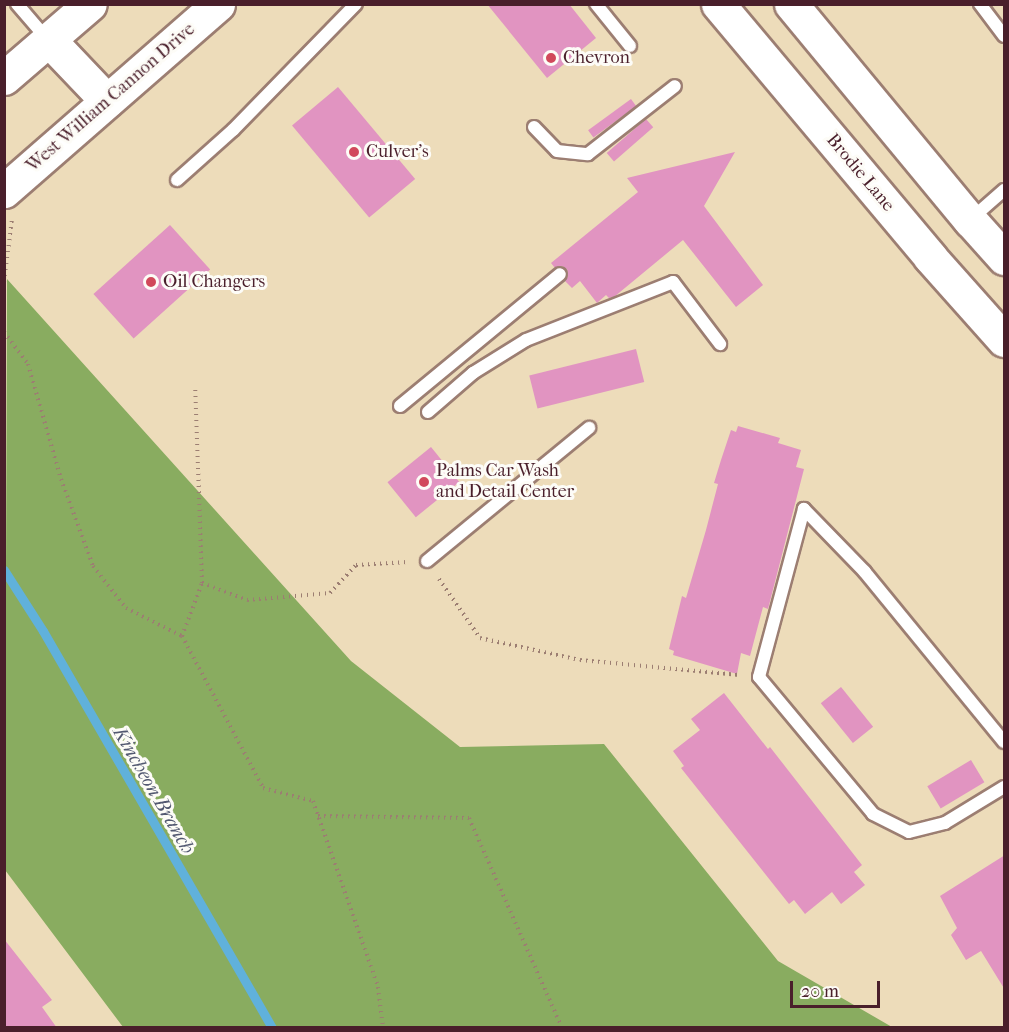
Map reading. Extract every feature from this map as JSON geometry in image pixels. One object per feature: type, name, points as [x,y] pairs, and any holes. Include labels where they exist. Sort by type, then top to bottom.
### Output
[{"type":"main road","points":[[4,78],[90,4]]},
{"type":"main road","name":"West William Cannon Drive","points":[[9,200],[107,101],[218,4]]},
{"type":"main road","name":"Brodie Lane","points":[[718,4],[930,257],[1005,340]]},
{"type":"main road","points":[[791,4],[970,220],[1005,258]]},
{"type":"main road","points":[[49,40],[107,101]]},
{"type":"lane","points":[[17,4],[49,40]]},
{"type":"lane","points":[[177,180],[233,130],[356,4]]},
{"type":"lane","points":[[596,4],[630,46]]},
{"type":"lane","points":[[980,4],[1005,36]]},
{"type":"lane","points":[[534,127],[557,151],[588,154],[675,86]]},
{"type":"lane","points":[[970,220],[1005,190]]},
{"type":"lane","points":[[400,406],[560,274]]},
{"type":"lane","points":[[428,412],[473,373],[526,340],[673,282],[720,344]]},
{"type":"lane","points":[[427,561],[589,428]]},
{"type":"lane","points":[[1005,742],[865,572],[804,509],[759,677],[873,814],[909,832],[945,823],[1005,787]]},
{"type":"path","points":[[4,282],[9,200]]},
{"type":"path","points":[[4,332],[28,364],[61,479],[93,566],[126,608],[182,636],[263,788],[313,801],[378,987],[383,1028]]},
{"type":"path","points":[[182,636],[202,583],[195,386]]},
{"type":"path","points":[[202,583],[247,600],[330,593],[356,565],[427,561],[480,638],[580,660],[759,677]]},
{"type":"path","points":[[318,816],[469,818],[561,1028]]},
{"type":"green space","points":[[7,279],[351,661],[460,747],[604,744],[778,961],[892,1027],[123,1027],[5,870]]},
{"type":"building","name":"Chevron","points":[[487,4],[569,4],[596,38],[547,78]]},
{"type":"building","name":"Culver's","points":[[338,87],[415,179],[369,217],[292,126]]},
{"type":"building","points":[[631,99],[636,106],[593,137],[588,130]]},
{"type":"building","points":[[646,119],[653,127],[614,161],[607,153]]},
{"type":"building","points":[[735,152],[704,206],[763,285],[736,307],[683,240],[614,297],[609,298],[606,295],[597,303],[580,281],[572,288],[565,281],[568,276],[567,269],[562,266],[555,268],[551,263],[638,192],[627,178]]},
{"type":"building","name":"Oil Changers","points":[[170,225],[210,270],[134,339],[93,294]]},
{"type":"building","points":[[636,349],[644,382],[537,409],[529,376]]},
{"type":"building","points":[[738,426],[780,438],[778,443],[801,450],[796,467],[804,469],[768,609],[763,607],[750,656],[741,653],[737,674],[673,655],[674,651],[669,649],[682,596],[686,598],[706,530],[718,484],[714,483],[721,460],[731,430],[736,432]]},
{"type":"building","name":"Palms Car Wash and Detail Center","points":[[431,447],[459,482],[416,517],[387,482]]},
{"type":"building","points":[[841,687],[873,727],[853,743],[821,703]]},
{"type":"building","points":[[724,693],[768,749],[770,747],[862,865],[854,872],[865,885],[841,904],[832,892],[805,914],[794,900],[789,904],[681,768],[684,766],[673,751],[700,730],[691,719]]},
{"type":"building","points":[[971,760],[984,782],[941,809],[927,786]]},
{"type":"building","points":[[1005,855],[1005,990],[981,951],[966,960],[951,935],[957,928],[940,896]]},
{"type":"building","points":[[4,939],[52,1000],[42,1007],[57,1028],[4,1028]]},
{"type":"waterway","name":"Kincheon Branch","points":[[4,570],[43,631],[272,1028]]},
{"type":"place","name":"Chevron","points":[[551,58]]},
{"type":"place","name":"Culver's","points":[[354,152]]},
{"type":"place","name":"Oil Changers","points":[[151,282]]},
{"type":"place","name":"Palms Car Wash and Detail Center","points":[[424,482]]}]
